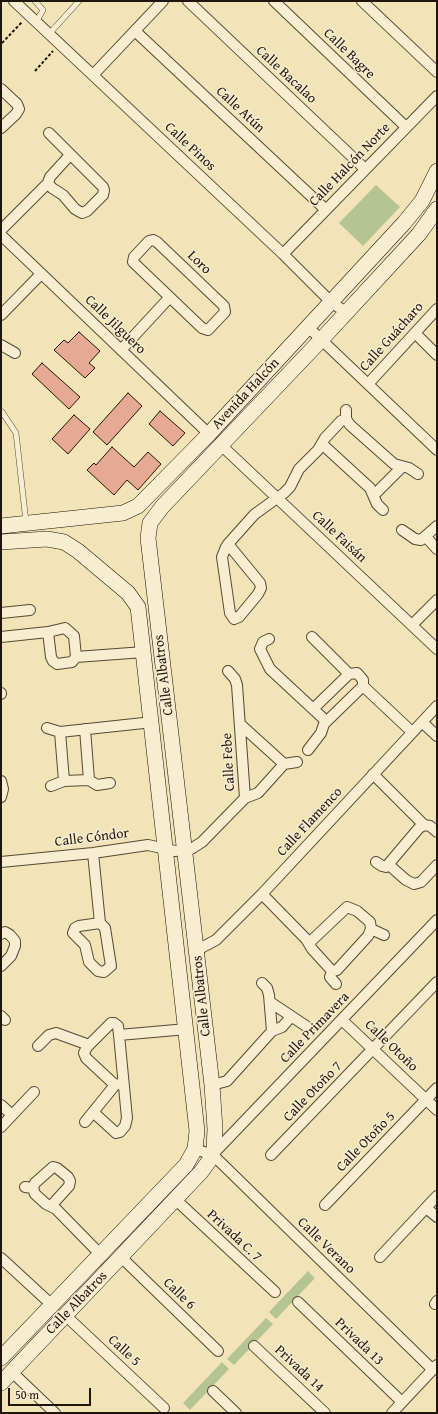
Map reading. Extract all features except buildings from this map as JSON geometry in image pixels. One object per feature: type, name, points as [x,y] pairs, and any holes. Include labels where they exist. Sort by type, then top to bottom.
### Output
[{"type":"street","points":[[93,75],[163,1]]},
{"type":"street","name":"Calle Bacalao","points":[[188,1],[365,169]]},
{"type":"street","name":"Calle Bagre","points":[[274,1],[406,127]]},
{"type":"street","points":[[362,1],[437,72]]},
{"type":"street","name":"Calle Pinos","points":[[18,2],[48,34],[283,254],[332,303],[346,312]]},
{"type":"street","name":"Calle Atún","points":[[135,31],[326,210]]},
{"type":"street","points":[[1,89],[17,104],[19,109],[16,114],[1,128]]},
{"type":"street","name":"Calle Halcón Norte","points":[[283,254],[437,96]]},
{"type":"street","points":[[48,183],[82,213],[87,211],[103,195],[104,190],[103,187],[49,133]]},
{"type":"street","points":[[1,230],[48,183],[50,177],[70,155]]},
{"type":"street","name":"Avenida Halcón","points":[[1,526],[123,514],[132,510],[145,500],[309,328],[404,223],[422,201],[437,171]]},
{"type":"street","name":"Avenida Halcón","points":[[148,529],[156,514],[322,340],[419,234],[437,209]]},
{"type":"street","name":"Calle Jilguero","points":[[1,235],[209,434]]},
{"type":"street","name":"Loro","points":[[150,240],[155,240],[163,247],[225,308],[224,314],[206,330],[169,298],[133,260],[150,240]]},
{"type":"street","points":[[1,314],[41,274]]},
{"type":"street","points":[[121,350],[169,298]]},
{"type":"street","name":"Calle Guácharo","points":[[368,384],[437,309]]},
{"type":"street","points":[[309,328],[437,450]]},
{"type":"street","points":[[415,333],[437,355]]},
{"type":"street","points":[[1,345],[15,353]]},
{"type":"street","points":[[228,544],[260,583],[261,588],[258,594],[239,617],[234,619],[230,613],[222,557],[228,544],[255,514],[290,487],[299,470],[318,450],[346,414],[350,425],[394,464],[409,468],[418,474]]},
{"type":"street","points":[[322,444],[370,488],[377,504],[383,510]]},
{"type":"street","name":"Calle Faisán","points":[[221,445],[437,649]]},
{"type":"street","points":[[374,495],[402,467]]},
{"type":"street","points":[[123,514],[136,517],[148,529]]},
{"type":"street","points":[[1,542],[54,539],[72,546],[70,533],[78,518]]},
{"type":"street","points":[[402,530],[415,539],[421,540],[426,538],[437,526]]},
{"type":"street","name":"Calle Albatros","points":[[1,1383],[201,1172],[213,1155],[215,1129],[212,1085],[148,529]]},
{"type":"street","points":[[426,538],[437,549]]},
{"type":"street","name":"Calle Albatros","points":[[1,1358],[186,1165],[195,1149],[197,1131],[153,722],[138,607],[128,593],[72,546]]},
{"type":"street","points":[[128,593],[140,591],[153,580]]},
{"type":"street","points":[[412,625],[437,600]]},
{"type":"street","points":[[1,613],[30,610]]},
{"type":"street","points":[[1,637],[48,632],[63,628],[71,632],[74,636],[76,657],[72,662],[60,664],[55,663],[51,657],[48,632]]},
{"type":"street","points":[[312,637],[349,674]]},
{"type":"street","points":[[269,638],[260,646],[267,664],[275,675],[326,721]]},
{"type":"street","points":[[76,657],[144,652]]},
{"type":"street","name":"Calle Febe","points":[[228,671],[235,678],[237,685],[242,724],[245,798]]},
{"type":"street","points":[[308,750],[321,733],[326,721],[363,686],[363,680],[354,672],[349,674],[313,709]]},
{"type":"street","points":[[363,686],[412,732]]},
{"type":"street","name":"Calle Flamenco","points":[[197,950],[216,940],[262,894],[437,706]]},
{"type":"street","points":[[47,728],[60,732],[153,722]]},
{"type":"street","points":[[422,722],[437,736]]},
{"type":"street","name":"Calle Febe","points":[[185,850],[194,848],[202,842],[245,798],[258,793],[284,764],[242,724]]},
{"type":"street","points":[[85,729],[89,780]]},
{"type":"street","points":[[60,732],[64,781]]},
{"type":"street","points":[[284,764],[297,762]]},
{"type":"street","points":[[373,774],[424,825],[430,826],[437,832]]},
{"type":"street","points":[[51,786],[64,781],[89,780],[97,785],[110,783]]},
{"type":"street","points":[[1,781],[1,797]]},
{"type":"street","points":[[376,862],[384,867],[389,865],[419,828],[424,825]]},
{"type":"street","name":"Calle Cóndor","points":[[1,862],[94,853],[148,845],[157,846],[166,850],[185,850]]},
{"type":"street","points":[[94,853],[100,923],[105,928],[111,966],[104,972],[98,971],[89,962],[85,945],[74,933],[75,928],[79,926],[100,923]]},
{"type":"street","points":[[389,865],[406,880],[414,884],[421,882],[437,865]]},
{"type":"street","points":[[262,894],[309,943],[312,949],[332,971]]},
{"type":"street","points":[[309,943],[347,907],[357,911],[370,922],[371,929],[368,936],[337,970],[332,971]]},
{"type":"street","name":"Calle Primavera","points":[[213,1155],[437,920]]},
{"type":"street","points":[[371,929],[384,935]]},
{"type":"street","points":[[1,934],[5,932],[10,935],[15,941],[16,946],[11,956],[1,966]]},
{"type":"street","points":[[332,971],[330,977],[336,984]]},
{"type":"street","name":"Calle Otoño 7","points":[[272,1155],[437,982]]},
{"type":"street","points":[[262,983],[267,988],[270,1002],[272,1031]]},
{"type":"street","points":[[270,1002],[291,1018],[298,1020],[306,1026]]},
{"type":"street","points":[[212,1085],[226,1082],[272,1031],[279,1029],[291,1018]]},
{"type":"street","name":"Calle Otoño","points":[[342,1020],[437,1110]]},
{"type":"street","points":[[93,1112],[114,1132],[118,1133],[124,1128],[127,1118],[119,1084],[119,1035],[116,1024],[111,1023],[85,1050],[85,1056],[119,1084]]},
{"type":"street","points":[[119,1035],[187,1029]]},
{"type":"street","points":[[38,1046],[50,1035],[56,1033],[89,1045]]},
{"type":"street","points":[[85,1122],[119,1084]]},
{"type":"street","name":"Calle Otoño 5","points":[[325,1205],[437,1088]]},
{"type":"street","points":[[1,1127],[34,1092]]},
{"type":"street","points":[[1,1105],[12,1116]]},
{"type":"street","name":"Calle Verano","points":[[195,1149],[213,1155],[435,1367]]},
{"type":"street","points":[[51,1206],[69,1186],[70,1181],[68,1177],[57,1168],[53,1167],[29,1187],[51,1206],[101,1255]]},
{"type":"street","points":[[380,1257],[437,1196]]},
{"type":"street","name":"Privada C. 7","points":[[175,1199],[275,1292]]},
{"type":"street","points":[[426,1208],[437,1218]]},
{"type":"street","name":"Calle 6","points":[[121,1257],[218,1351]]},
{"type":"street","points":[[1,1258],[52,1305]]},
{"type":"street","name":"Privada 13","points":[[298,1302],[402,1402]]},
{"type":"street","name":"Calle 5","points":[[65,1315],[164,1408]]},
{"type":"street","name":"Privada 14","points":[[254,1346],[325,1413]]},
{"type":"street","points":[[392,1413],[435,1367]]},
{"type":"street","points":[[12,1372],[55,1413]]},
{"type":"street","points":[[213,1391],[236,1413]]},
{"type":"lane","points":[[35,1],[43,10],[36,22]]},
{"type":"lane","points":[[48,34],[79,1]]},
{"type":"lane","points":[[2,412],[16,433],[26,523]]},
{"type":"path","points":[[2,43],[28,14]]},
{"type":"path","points":[[36,71],[60,44]]},
{"type":"green space","points":[[376,185],[400,207],[363,246],[339,223]]},
{"type":"green space","points":[[308,1271],[315,1278],[276,1319],[269,1312]]},
{"type":"green space","points":[[266,1318],[273,1324],[234,1365],[227,1359]]},
{"type":"green space","points":[[222,1362],[229,1369],[190,1410],[183,1403]]}]
